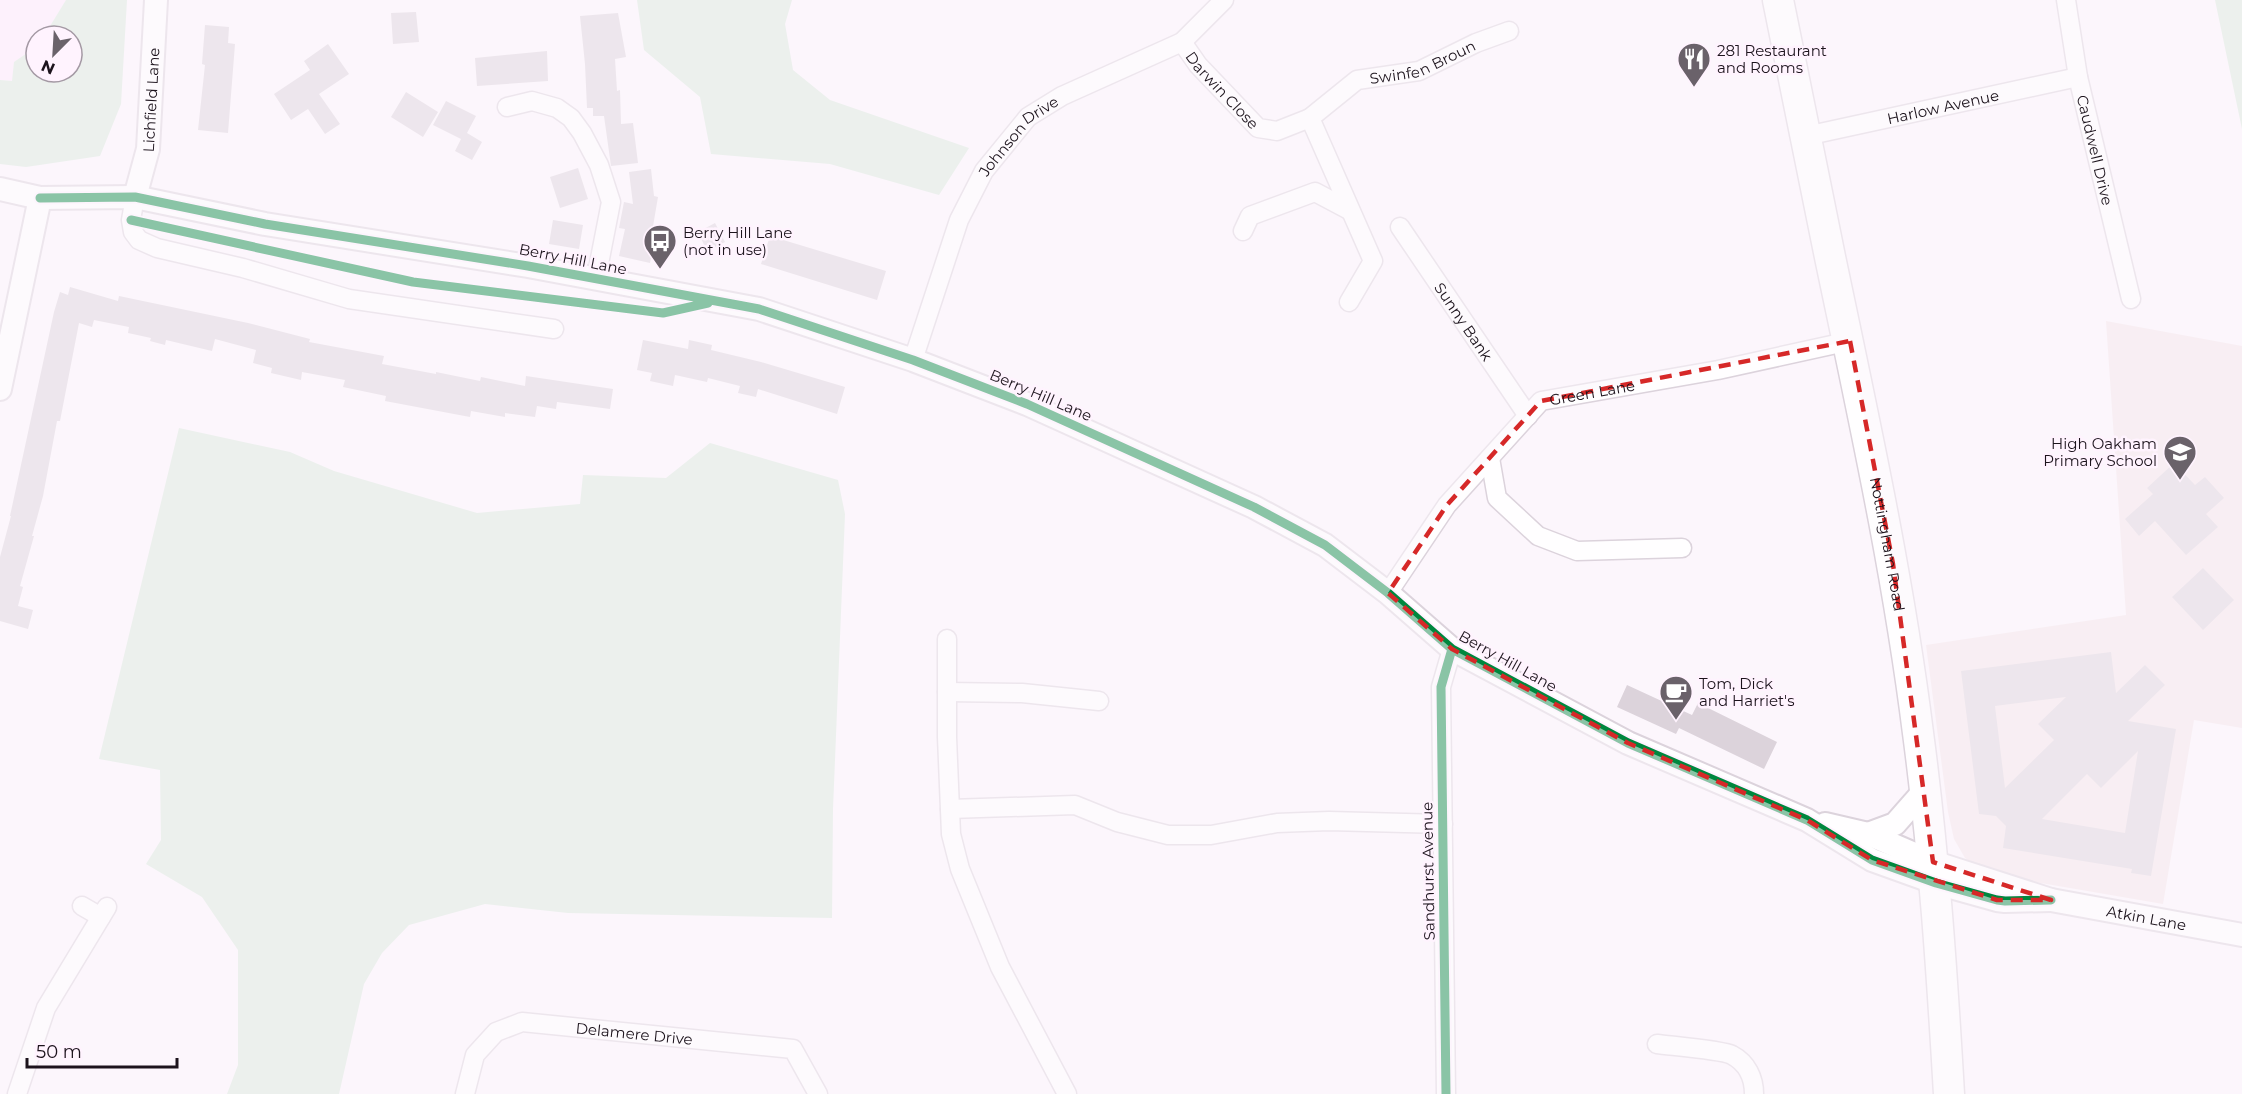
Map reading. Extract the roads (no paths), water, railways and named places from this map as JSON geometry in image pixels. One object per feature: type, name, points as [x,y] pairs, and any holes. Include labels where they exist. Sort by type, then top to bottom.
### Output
[{"type":"highway","name":"Nottingham Road","points":[[1778,0],[1850,341],[1893,564],[1919,734],[1934,873],[1949,1094]]},
{"type":"street","name":"Lichfield Lane","points":[[135,197],[148,149],[156,0]]},
{"type":"street","name":"Johnson Drive","points":[[914,360],[959,220],[984,171],[1028,117],[1062,96],[1182,42],[1224,0]]},
{"type":"street","name":"Caudwell Drive","points":[[2066,0],[2078,77],[2131,299]]},
{"type":"street","name":"Swinfen Broun","points":[[1310,118],[1357,80],[1419,71],[1476,43],[1509,31]]},
{"type":"street","name":"Darwin Close","points":[[1182,42],[1198,65],[1258,128],[1277,131],[1310,118]]},
{"type":"street","name":"Harlow Avenue","points":[[1806,136],[2078,77]]},
{"type":"street","points":[[507,107],[532,101],[556,108],[572,118],[599,165],[611,202],[596,279]]},
{"type":"street","points":[[1310,118],[1372,261],[1349,302]]},
{"type":"street","name":"Berry Hill Lane","points":[[0,189],[40,198],[135,197],[265,224],[517,264],[759,309],[914,360],[1027,404],[1254,507],[1325,545],[1388,593],[1452,649],[1628,743],[1807,820],[1863,855],[1934,873]]},
{"type":"street","points":[[1243,231],[1250,216],[1315,192],[1349,210]]},
{"type":"street","points":[[135,197],[131,220],[133,232],[139,240],[158,248],[243,268],[349,299],[554,329]]},
{"type":"street","points":[[0,389],[40,198]]},
{"type":"street","name":"Sunny Bank","points":[[1400,227],[1528,416]]},
{"type":"street","name":"Green Lane","points":[[1388,593],[1447,505],[1541,401],[1718,370],[1850,341]]},
{"type":"street","points":[[1490,458],[1497,498],[1538,536],[1577,551],[1682,548]]},
{"type":"street","points":[[946,639],[951,834],[960,869],[995,957],[1067,1094]]},
{"type":"street","name":"Sandhurst Avenue","points":[[1446,1094],[1441,687],[1452,649]]},
{"type":"street","points":[[947,692],[1022,693],[1099,701]]},
{"type":"street","points":[[1868,834],[1895,824],[1924,791]]},
{"type":"street","points":[[950,809],[1075,805],[1117,822],[1168,835],[1210,835],[1277,823],[1329,821],[1443,824]]},
{"type":"street","name":"Berry Hill Lane","points":[[1807,820],[1868,834],[1894,847],[1934,873]]},
{"type":"street","name":"Atkin Lane","points":[[1934,873],[2051,900],[2242,935]]},
{"type":"street","points":[[16,1094],[46,1008],[104,912],[82,906]]},
{"type":"street","name":"Delamere Drive","points":[[465,1094],[475,1055],[496,1032],[522,1022],[793,1049],[818,1094]]},
{"type":"street","points":[[1657,1044],[1730,1054],[1745,1065],[1754,1083],[1754,1094]]},
{"type":"place","name":"281 Restaurant and Rooms","points":[[1694,88]]},
{"type":"place","name":"Berry Hill Lane (not in use)","points":[[660,270]]},
{"type":"place","name":"High Oakham Primary School","points":[[2180,481]]},
{"type":"place","name":"Tom, Dick and Harriet's","points":[[1676,721]]}]
